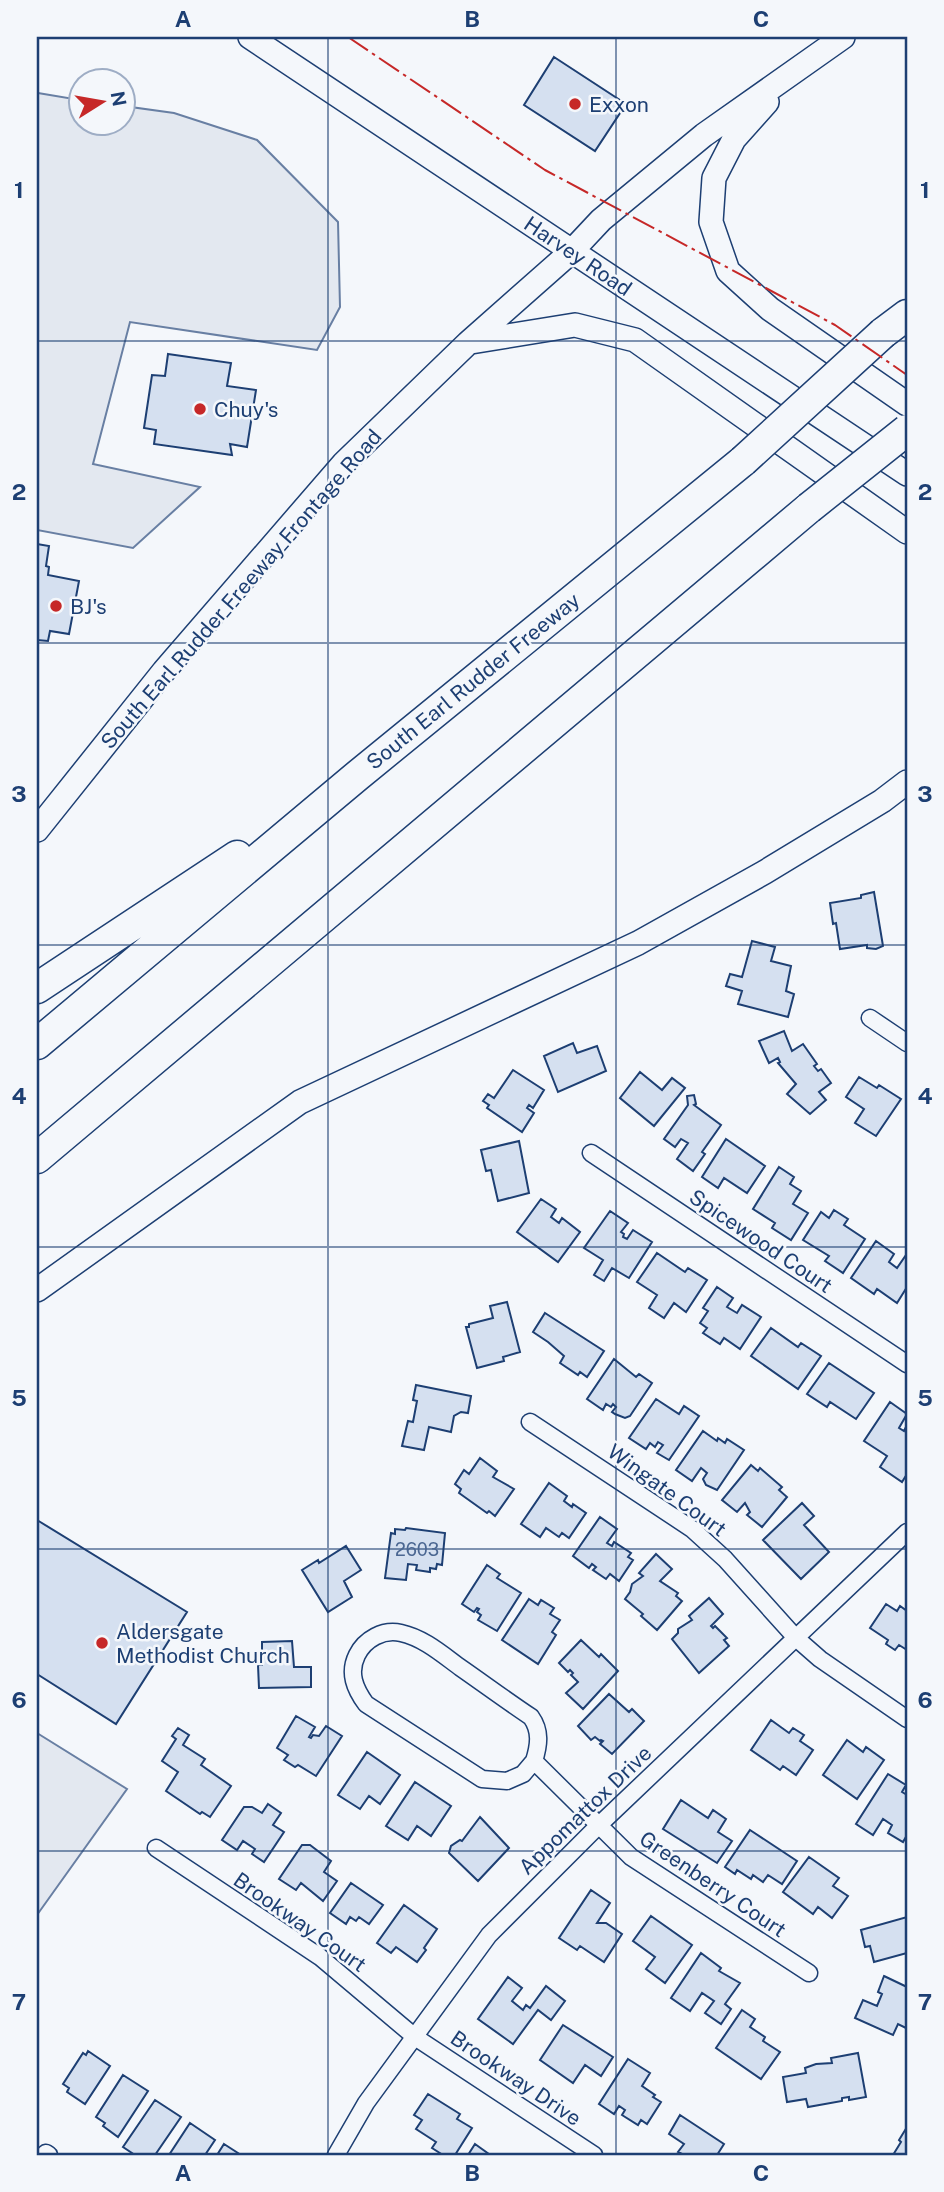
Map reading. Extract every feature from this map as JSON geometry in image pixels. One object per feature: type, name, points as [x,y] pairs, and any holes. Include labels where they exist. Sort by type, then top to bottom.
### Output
[{"type":"highway","name":"South Earl Rudder Freeway","points":[[37,1044],[357,776],[743,461],[883,333],[907,315]]},
{"type":"highway","points":[[37,1158],[809,508],[907,430]]},
{"type":"highway","points":[[37,988],[357,776]]},
{"type":"main road","name":"Harvey Road","points":[[250,37],[907,474]]},
{"type":"main road","name":"South Earl Rudder Freeway Frontage Road","points":[[37,830],[164,671],[344,463],[468,343],[571,252],[601,220],[704,135],[843,37]]},
{"type":"main road","points":[[792,73],[734,139],[714,178],[711,222],[728,271],[770,309],[907,404]]},
{"type":"main road","points":[[468,343],[575,324],[635,340],[907,531]]},
{"type":"main road","points":[[37,1290],[300,1102],[638,943],[765,872],[881,801],[907,782]]},
{"type":"street","points":[[870,1018],[907,1042]]},
{"type":"street","name":"Spicewood Court","points":[[592,1153],[907,1364]]},
{"type":"street","name":"Wingate Court","points":[[530,1422],[692,1529],[725,1559],[796,1638],[820,1659],[907,1719]]},
{"type":"street","name":"Appomattox Drive","points":[[336,2155],[366,2103],[489,1935],[598,1826],[907,1532]]},
{"type":"street","points":[[400,1632],[425,1642],[531,1717],[537,1726],[539,1745],[534,1761],[523,1774],[507,1781],[482,1779],[366,1704],[352,1679],[353,1665],[358,1653],[369,1639],[384,1633],[400,1632]]},
{"type":"street","name":"Greenberry Court","points":[[534,1761],[631,1857],[809,1973]]},
{"type":"street","name":"Brookway Court","points":[[156,1849],[320,1957],[415,2036]]},
{"type":"street","name":"Brookway Drive","points":[[415,2036],[594,2155]]},
{"type":"shaded area","points":[[38,93],[66,98],[66,136],[136,136],[136,108],[174,113],[257,140],[338,222],[340,307],[317,350],[130,322],[93,464],[200,487],[133,548],[37,530]]},
{"type":"shaded area","points":[[37,1733],[127,1789],[37,1915]]},
{"type":"building","name":"Exxon","points":[[554,57],[626,104],[595,151],[524,105]]},
{"type":"building","name":"Chuy's","points":[[168,354],[231,363],[227,386],[256,390],[247,447],[230,444],[232,455],[154,444],[156,430],[144,428],[152,375],[165,376]]},
{"type":"building","name":"BJ's","points":[[37,544],[49,546],[46,566],[49,567],[48,575],[79,581],[69,634],[50,631],[48,641],[37,640]]},
{"type":"building","points":[[874,892],[883,946],[876,949],[867,948],[867,945],[840,949],[830,903],[861,898],[861,895]]},
{"type":"building","points":[[752,941],[775,947],[771,961],[791,966],[786,991],[794,994],[788,1017],[738,1004],[742,991],[726,986],[730,974],[742,977]]},
{"type":"building","points":[[784,1031],[792,1051],[803,1044],[817,1064],[814,1066],[818,1071],[821,1069],[831,1083],[819,1092],[826,1100],[810,1114],[787,1094],[796,1084],[778,1063],[778,1058],[769,1063],[759,1041]]},
{"type":"building","points":[[573,1043],[577,1053],[597,1046],[606,1071],[558,1092],[544,1056]]},
{"type":"building","points":[[513,1070],[544,1090],[533,1108],[529,1105],[527,1108],[534,1113],[522,1132],[487,1108],[489,1105],[483,1101],[488,1094],[494,1098]]},
{"type":"building","points":[[640,1072],[662,1090],[672,1078],[685,1088],[654,1126],[620,1098]]},
{"type":"building","points":[[859,1077],[877,1088],[879,1085],[901,1099],[876,1136],[855,1123],[864,1109],[846,1097]]},
{"type":"building","points":[[694,1095],[694,1105],[721,1125],[702,1152],[705,1154],[693,1171],[677,1159],[688,1143],[681,1139],[675,1147],[664,1139],[688,1105],[687,1096]]},
{"type":"building","points":[[726,1139],[765,1166],[747,1193],[724,1178],[718,1188],[702,1177]]},
{"type":"building","points":[[519,1141],[529,1193],[498,1201],[491,1170],[486,1171],[481,1150]]},
{"type":"building","points":[[779,1167],[794,1177],[790,1184],[801,1191],[793,1204],[808,1213],[791,1240],[772,1228],[775,1223],[753,1209]]},
{"type":"building","points":[[541,1199],[556,1209],[551,1217],[559,1223],[562,1218],[580,1232],[558,1262],[517,1232]]},
{"type":"building","points":[[834,1210],[848,1219],[844,1225],[865,1239],[843,1273],[825,1261],[829,1256],[803,1240],[821,1212],[829,1218]]},
{"type":"building","points":[[610,1211],[628,1223],[621,1232],[623,1237],[627,1239],[633,1230],[652,1242],[629,1278],[612,1268],[604,1281],[594,1275],[603,1260],[584,1248]]},
{"type":"building","points":[[876,1241],[894,1254],[889,1262],[897,1268],[906,1255],[907,1257],[907,1287],[897,1303],[877,1289],[874,1294],[851,1278]]},
{"type":"building","points":[[657,1253],[685,1272],[688,1268],[707,1280],[686,1312],[674,1303],[664,1318],[649,1308],[657,1295],[637,1282]]},
{"type":"building","points":[[717,1287],[733,1298],[727,1307],[737,1313],[742,1305],[761,1317],[740,1349],[724,1338],[720,1344],[703,1333],[707,1328],[700,1323],[708,1311],[703,1308]]},
{"type":"building","points":[[507,1302],[520,1352],[503,1357],[504,1361],[477,1368],[466,1327],[493,1318],[490,1306]]},
{"type":"building","points":[[545,1313],[604,1351],[587,1377],[580,1372],[578,1375],[560,1363],[564,1356],[533,1332]]},
{"type":"building","points":[[771,1328],[798,1347],[801,1343],[821,1356],[798,1389],[751,1356]]},
{"type":"building","points":[[614,1359],[636,1377],[639,1374],[652,1383],[630,1416],[625,1418],[612,1412],[616,1407],[613,1404],[611,1407],[606,1404],[603,1410],[587,1399]]},
{"type":"building","points":[[829,1363],[874,1393],[856,1419],[830,1402],[827,1407],[807,1394]]},
{"type":"building","points":[[416,1385],[471,1396],[468,1413],[461,1412],[454,1416],[451,1432],[429,1427],[424,1450],[402,1446],[408,1421],[413,1422],[417,1401],[413,1400]]},
{"type":"building","points":[[656,1399],[679,1414],[684,1406],[699,1416],[669,1460],[657,1453],[663,1445],[658,1442],[655,1447],[650,1443],[646,1449],[629,1438]]},
{"type":"building","points":[[890,1402],[907,1414],[899,1428],[904,1431],[907,1425],[907,1474],[902,1482],[880,1467],[887,1456],[864,1441]]},
{"type":"building","points":[[703,1431],[717,1441],[718,1438],[725,1443],[727,1439],[744,1450],[717,1490],[706,1485],[703,1479],[707,1473],[701,1468],[692,1481],[676,1470]]},
{"type":"building","points":[[480,1458],[497,1471],[493,1477],[514,1489],[495,1516],[459,1493],[461,1489],[455,1484],[464,1470],[469,1474]]},
{"type":"building","points":[[751,1465],[758,1471],[760,1468],[782,1487],[779,1490],[787,1497],[762,1527],[747,1515],[750,1512],[745,1503],[737,1512],[722,1500]]},
{"type":"building","points":[[549,1483],[567,1496],[564,1501],[586,1513],[569,1538],[562,1533],[559,1537],[546,1528],[540,1537],[521,1524]]},
{"type":"building","points":[[802,1503],[814,1516],[804,1525],[829,1552],[801,1579],[763,1540]]},
{"type":"building","points":[[600,1517],[617,1529],[607,1543],[612,1546],[614,1542],[631,1553],[628,1557],[633,1560],[619,1581],[610,1574],[606,1579],[593,1570],[596,1567],[592,1564],[589,1568],[573,1556]]},
{"type":"building","name":"Aldersgate Methodist Church","points":[[37,1520],[187,1612],[116,1724],[37,1674]]},
{"type":"building","points":[[395,1529],[445,1533],[442,1565],[437,1564],[436,1569],[430,1568],[430,1572],[416,1570],[417,1565],[408,1564],[406,1580],[385,1578],[391,1533],[395,1534]]},
{"type":"building","points":[[346,1546],[361,1570],[344,1581],[352,1597],[328,1612],[302,1570]]},
{"type":"building","points":[[656,1554],[672,1569],[660,1581],[678,1593],[676,1596],[682,1601],[657,1630],[625,1599],[632,1584],[643,1576],[639,1573]]},
{"type":"building","points":[[487,1565],[500,1574],[497,1578],[521,1593],[497,1631],[478,1620],[481,1615],[477,1612],[479,1609],[474,1612],[462,1604]]},
{"type":"building","points":[[709,1598],[723,1614],[711,1626],[715,1626],[727,1638],[724,1640],[729,1646],[699,1673],[672,1639],[678,1629],[692,1620],[689,1616]]},
{"type":"building","points":[[529,1599],[538,1605],[541,1600],[554,1608],[550,1614],[560,1620],[552,1632],[556,1635],[538,1664],[502,1640]]},
{"type":"building","points":[[886,1604],[897,1611],[900,1606],[907,1611],[907,1650],[899,1645],[895,1650],[886,1644],[888,1640],[870,1628]]},
{"type":"building","points":[[581,1640],[599,1657],[601,1654],[618,1671],[583,1709],[566,1693],[578,1682],[570,1670],[568,1672],[559,1663]]},
{"type":"building","points":[[292,1641],[294,1667],[311,1667],[311,1687],[259,1688],[258,1665],[262,1665],[262,1642]]},
{"type":"building","points":[[609,1694],[629,1712],[632,1709],[644,1721],[612,1754],[600,1744],[603,1741],[595,1737],[591,1740],[578,1726]]},
{"type":"building","points":[[296,1716],[315,1727],[309,1737],[311,1738],[313,1735],[319,1736],[326,1726],[342,1736],[316,1776],[284,1760],[288,1755],[277,1748]]},
{"type":"building","points":[[771,1720],[789,1733],[793,1728],[804,1735],[800,1741],[813,1750],[796,1775],[783,1766],[780,1770],[751,1750]]},
{"type":"building","points":[[178,1728],[189,1735],[183,1745],[205,1759],[201,1765],[231,1786],[210,1817],[202,1812],[200,1814],[166,1791],[178,1772],[162,1761],[176,1739],[172,1736]]},
{"type":"building","points":[[847,1740],[863,1752],[866,1747],[884,1760],[857,1799],[823,1775]]},
{"type":"building","points":[[367,1752],[400,1775],[380,1804],[369,1796],[360,1809],[338,1795]]},
{"type":"building","points":[[888,1774],[906,1785],[902,1792],[907,1795],[907,1835],[903,1842],[888,1833],[892,1825],[883,1819],[873,1835],[856,1824]]},
{"type":"building","points":[[415,1782],[451,1806],[431,1836],[417,1826],[408,1840],[386,1826]]},
{"type":"building","points":[[681,1800],[708,1818],[713,1810],[726,1819],[718,1832],[732,1841],[717,1863],[663,1829]]},
{"type":"building","points":[[268,1804],[281,1813],[273,1825],[284,1832],[264,1862],[252,1854],[255,1849],[243,1841],[237,1850],[222,1840],[244,1807],[252,1807],[262,1813]]},
{"type":"building","points":[[480,1817],[509,1848],[478,1881],[449,1853],[451,1846],[462,1841]]},
{"type":"building","points":[[750,1830],[797,1861],[782,1884],[768,1875],[763,1882],[753,1875],[751,1879],[737,1870],[735,1874],[725,1867]]},
{"type":"building","points":[[302,1845],[310,1845],[331,1861],[324,1872],[337,1881],[323,1901],[301,1883],[296,1890],[279,1879]]},
{"type":"building","points":[[809,1857],[839,1878],[833,1886],[848,1896],[832,1918],[818,1907],[813,1914],[783,1892]]},
{"type":"building","points":[[351,1883],[383,1905],[369,1924],[359,1917],[356,1921],[350,1917],[346,1924],[330,1913]]},
{"type":"building","points":[[591,1890],[610,1903],[597,1923],[606,1923],[622,1934],[604,1962],[580,1946],[577,1950],[559,1938]]},
{"type":"building","points":[[404,1905],[437,1929],[417,1962],[396,1947],[391,1953],[377,1943]]},
{"type":"building","points":[[651,1916],[692,1945],[665,1983],[646,1969],[655,1957],[633,1941]]},
{"type":"building","points":[[907,1917],[907,1953],[874,1962],[870,1946],[865,1947],[861,1930]]},
{"type":"building","points":[[701,1953],[721,1968],[719,1971],[740,1983],[725,2004],[731,2009],[721,2024],[705,2013],[714,2001],[702,1993],[690,2011],[671,1998]]},
{"type":"building","points":[[884,1976],[907,1987],[907,2025],[906,2028],[898,2024],[893,2035],[855,2018],[863,2000],[877,2006],[882,1994],[878,1992]]},
{"type":"building","points":[[508,1977],[522,1988],[512,2001],[523,2010],[526,2005],[530,2008],[546,1986],[565,2001],[551,2020],[538,2010],[513,2044],[478,2019]]},
{"type":"building","points":[[742,2010],[755,2019],[750,2027],[765,2037],[763,2041],[780,2052],[761,2079],[716,2048]]},
{"type":"building","points":[[563,2025],[613,2057],[601,2076],[585,2065],[573,2083],[540,2060]]},
{"type":"building","points":[[88,2051],[110,2066],[85,2104],[67,2092],[69,2088],[63,2084],[83,2053],[86,2055]]},
{"type":"building","points":[[858,2053],[866,2097],[849,2100],[849,2097],[842,2098],[842,2101],[808,2107],[806,2099],[787,2102],[783,2077],[806,2073],[805,2068],[816,2064],[832,2063],[831,2058]]},
{"type":"building","points":[[628,2059],[650,2073],[642,2086],[661,2102],[647,2124],[641,2120],[638,2125],[622,2115],[625,2110],[619,2106],[614,2114],[599,2104]]},
{"type":"building","points":[[123,2075],[148,2091],[118,2137],[96,2117]]},
{"type":"building","points":[[428,2094],[460,2114],[457,2119],[472,2128],[455,2155],[443,2155],[432,2148],[436,2142],[416,2129],[422,2120],[414,2115]]},
{"type":"building","points":[[155,2100],[181,2117],[155,2155],[135,2155],[123,2147]]},
{"type":"building","points":[[680,2115],[724,2144],[717,2155],[684,2155],[678,2152],[684,2144],[669,2134]]},
{"type":"building","points":[[190,2123],[215,2140],[205,2155],[169,2155]]},
{"type":"building","points":[[907,2127],[906,2155],[893,2155],[901,2142],[899,2140]]},
{"type":"building","points":[[224,2144],[241,2155],[217,2155]]},
{"type":"building","points":[[475,2144],[489,2154],[494,2155],[468,2155]]},
{"type":"power","points":[[348,37],[545,170],[835,325],[907,375]]},
{"type":"place","name":"Exxon","points":[[575,104]]},
{"type":"place","name":"Chuy's","points":[[200,409]]},
{"type":"place","name":"BJ's","points":[[56,606]]},
{"type":"place","name":"Aldersgate Methodist Church","points":[[102,1643]]}]
